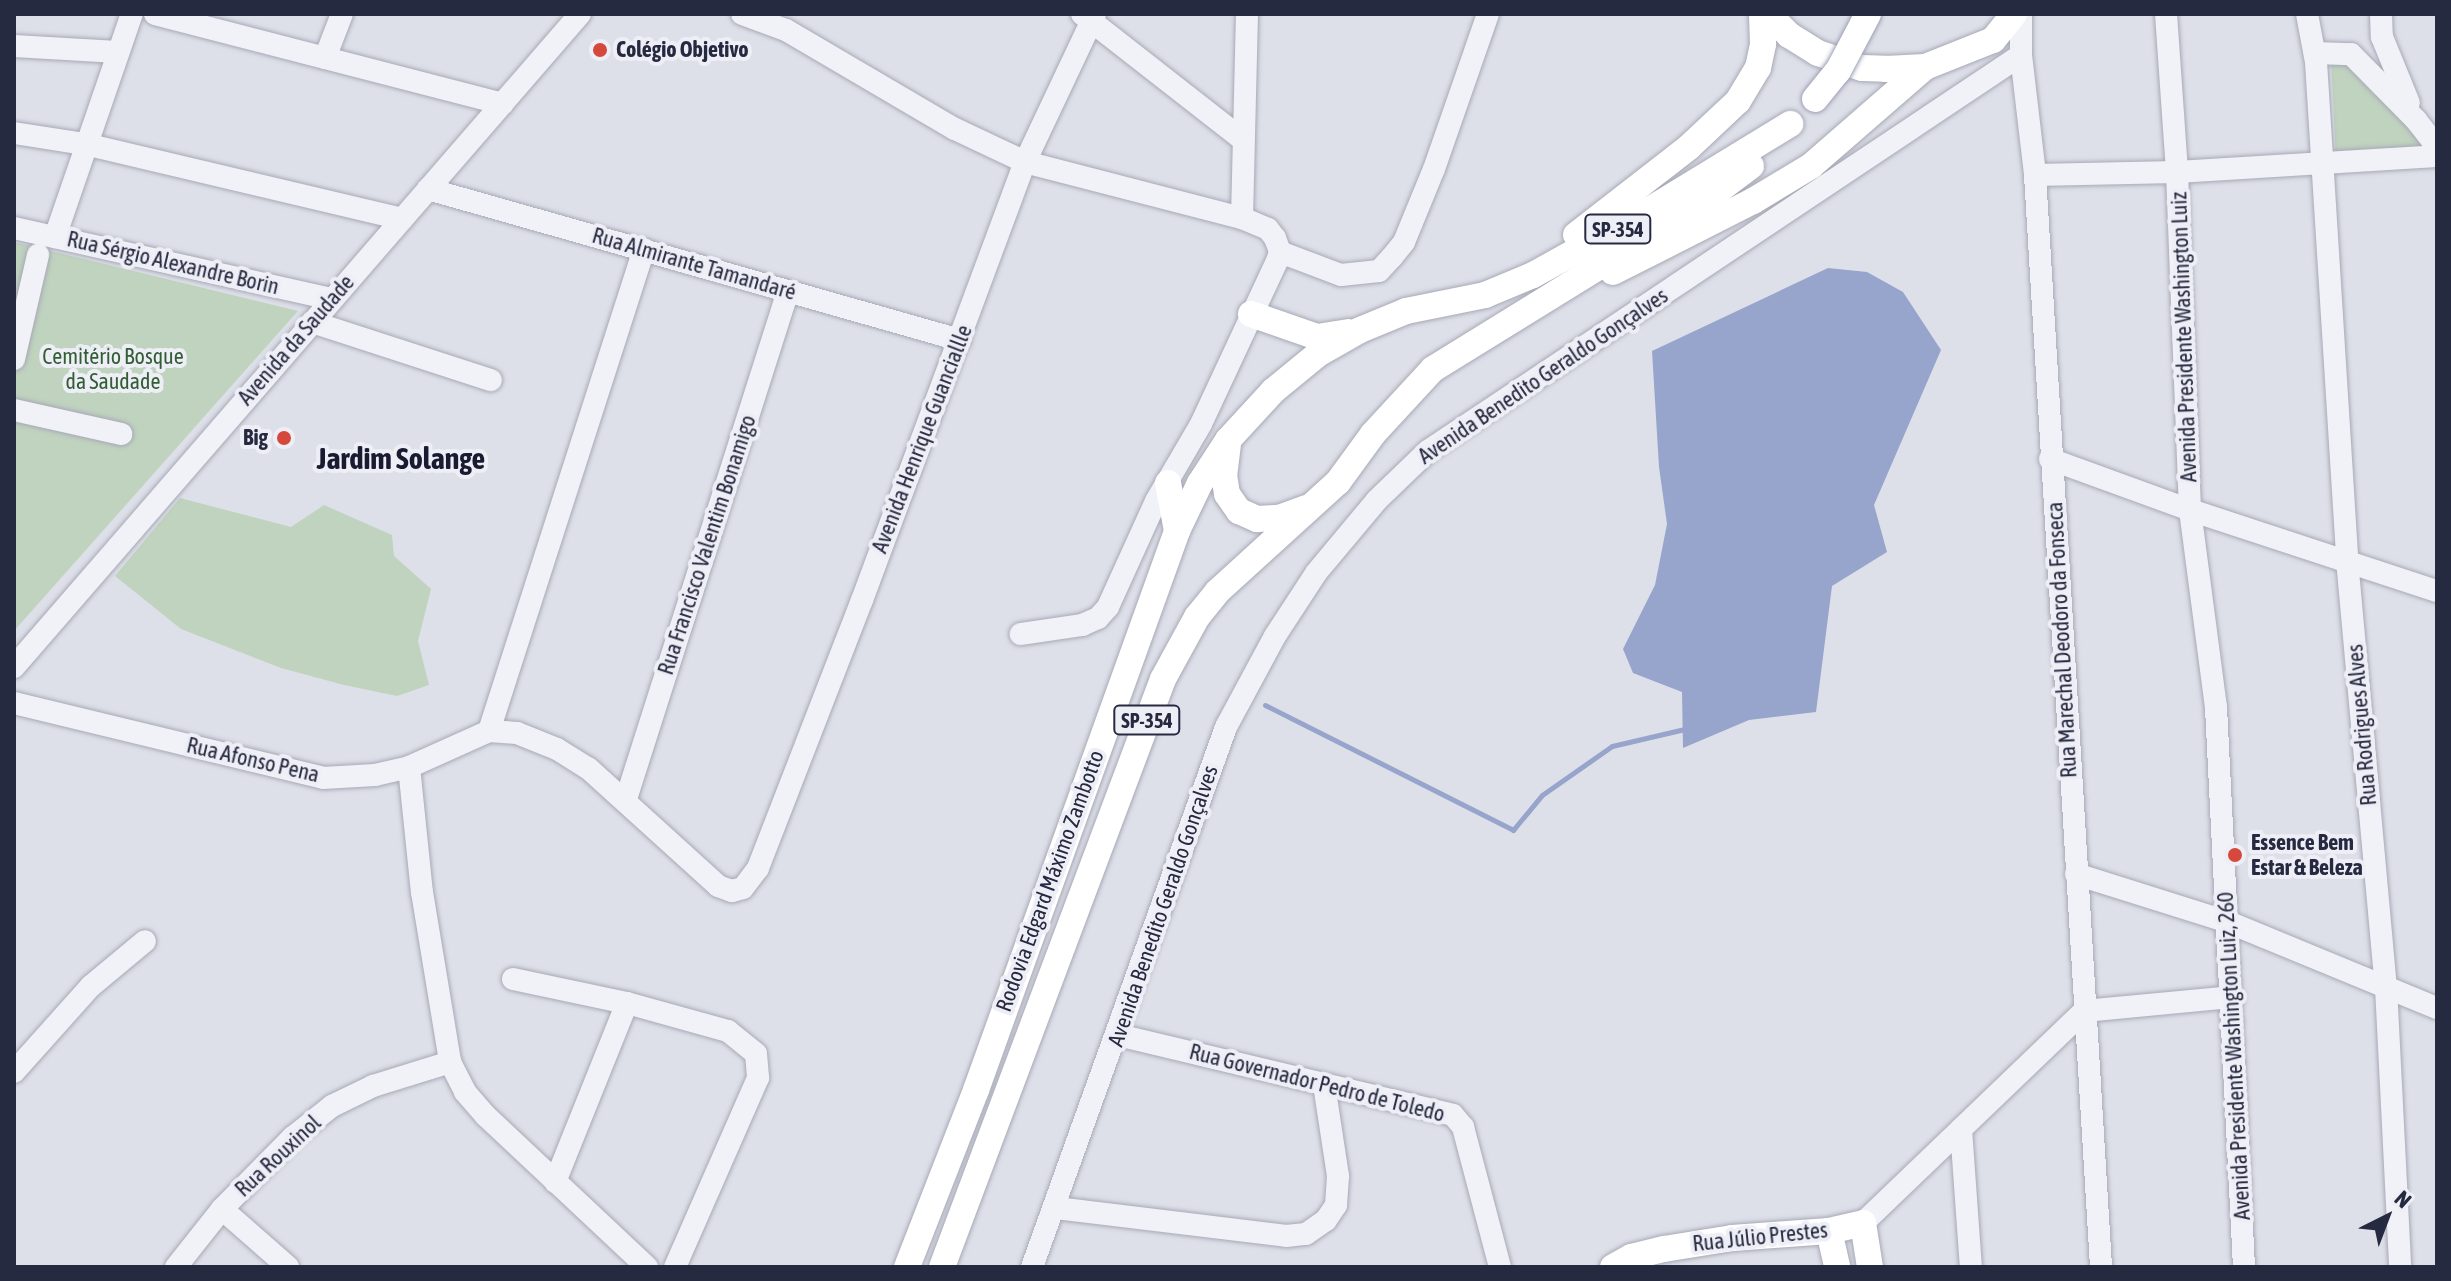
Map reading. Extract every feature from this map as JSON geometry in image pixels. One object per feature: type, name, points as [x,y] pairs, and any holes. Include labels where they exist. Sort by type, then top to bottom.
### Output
[{"type":"main road","points":[[1765,14],[1789,35],[1818,53],[1862,68],[1925,67]]},
{"type":"main road","points":[[1433,304],[1523,264],[1587,229],[1689,147],[1738,101],[1758,68],[1765,14]]},
{"type":"main road","name":"Rodovia Edgard Máximo Zambotto","points":[[942,1267],[1138,744],[1179,645],[1217,592],[1338,482],[1404,398],[1433,369],[1703,202],[1770,150],[1838,71],[1868,14]]},
{"type":"main road","points":[[1539,304],[1682,238],[1800,173],[1859,127],[1925,67],[1993,40],[2014,14]]},
{"type":"main road","name":"Rodovia Edgard Máximo Zambotto","points":[[907,1267],[976,1090],[1177,531],[1200,483],[1228,440],[1273,391],[1318,354],[1360,330],[1433,304],[1485,295],[1533,275],[1641,215],[1790,124]]},
{"type":"main road","points":[[1251,314],[1317,337],[1360,330]]},
{"type":"main road","points":[[1228,440],[1224,475],[1227,494],[1239,511],[1257,519],[1279,518],[1314,505]]},
{"type":"main road","points":[[1168,483],[1177,531]]},
{"type":"main road","points":[[1863,1223],[1870,1267]]},
{"type":"main road","name":"Rua Júlio Prestes","points":[[1613,1267],[1631,1257],[1667,1258],[1732,1238],[1829,1231],[1863,1223]]},
{"type":"main road","points":[[1829,1231],[1837,1267]]},
{"type":"street","points":[[55,237],[132,14]]},
{"type":"street","points":[[155,14],[503,104]]},
{"type":"street","points":[[325,58],[342,14]]},
{"type":"street","name":"Avenida da Saudade","points":[[14,667],[580,14]]},
{"type":"street","points":[[742,14],[786,30],[955,129],[1025,162],[1242,218],[1268,229],[1280,252],[1341,275],[1379,271],[1404,242],[1434,169],[1488,14]]},
{"type":"street","points":[[1242,218],[1247,14]]},
{"type":"street","name":"Rua Marechal Deodoro da Fonseca","points":[[2021,14],[2021,55],[2035,175],[2101,1267]]},
{"type":"street","name":"Avenida Presidente Washington Luiz","points":[[2050,459],[2190,510],[2177,172],[2166,14]]},
{"type":"street","name":"Rua Rodrigues Alves","points":[[2307,14],[2315,53],[2347,560],[2386,987],[2400,1267]]},
{"type":"street","points":[[2381,14],[2382,37],[2416,120]]},
{"type":"street","points":[[1089,16],[1243,140]]},
{"type":"street","name":"Avenida Henrique Guanciallle","points":[[626,799],[718,886],[732,891],[743,888],[758,868],[1025,162],[1089,16]]},
{"type":"street","points":[[14,46],[118,52]]},
{"type":"street","points":[[2315,53],[2351,54],[2416,120],[2437,147]]},
{"type":"street","name":"Avenida Benedito Geraldo Gonçalves","points":[[1032,1267],[1056,1208],[1226,727],[1275,636],[1316,573],[1377,500],[1428,451],[2021,55]]},
{"type":"street","points":[[14,133],[85,144],[402,219]]},
{"type":"street","points":[[2035,175],[2177,172],[2437,156]]},
{"type":"street","name":"Rua Almirante Tamandaré","points":[[428,189],[960,340]]},
{"type":"street","name":"Rua Sérgio Alexandre Borin","points":[[14,228],[331,299]]},
{"type":"street","points":[[626,799],[588,768],[557,749],[517,733],[489,731],[644,249]]},
{"type":"street","points":[[1021,634],[1082,625],[1098,618],[1108,607],[1156,501],[1201,424],[1280,252]]},
{"type":"street","points":[[14,359],[38,255]]},
{"type":"street","name":"Rua Francisco Valentim Bonamigo","points":[[626,799],[788,291]]},
{"type":"street","points":[[312,322],[491,380]]},
{"type":"street","points":[[14,410],[121,434]]},
{"type":"street","points":[[2190,510],[2437,591]]},
{"type":"street","name":"Avenida Presidente Washington Luiz, 260","points":[[2190,510],[2216,707],[2233,997],[2244,1267]]},
{"type":"street","name":"Rua Afonso Pena","points":[[14,703],[323,778],[352,778],[409,767],[489,731]]},
{"type":"street","points":[[414,812],[429,774],[463,742]]},
{"type":"street","points":[[409,767],[430,944],[450,1062],[465,1092],[486,1116],[647,1267]]},
{"type":"street","points":[[2076,874],[2228,922],[2437,1008]]},
{"type":"street","points":[[14,1072],[91,986],[145,941]]},
{"type":"street","points":[[513,979],[627,1003],[728,1031],[746,1042],[756,1054],[758,1078],[675,1267]]},
{"type":"street","points":[[1863,1223],[2084,1011],[2233,997]]},
{"type":"street","points":[[555,1182],[627,1003]]},
{"type":"street","name":"Rua Governador Pedro de Toledo","points":[[1118,1035],[1453,1115],[1463,1127],[1500,1267]]},
{"type":"street","name":"Rua Rouxinol","points":[[176,1267],[222,1209],[293,1137],[332,1106],[373,1086],[450,1062]]},
{"type":"street","points":[[1056,1208],[1286,1236],[1306,1234],[1326,1220],[1336,1205],[1338,1176],[1324,1085]]},
{"type":"street","points":[[1961,1129],[1971,1267]]},
{"type":"street","points":[[222,1209],[288,1267]]},
{"type":"green space","points":[[2338,54],[2427,146],[2336,159],[2331,60]]},
{"type":"green space","name":"Cemitério Bosque da Saudade","points":[[14,242],[298,311],[14,631]]},
{"type":"green space","points":[[180,498],[291,527],[324,505],[392,535],[394,556],[431,589],[418,641],[429,685],[397,696],[344,685],[281,668],[181,629],[115,576]]},
{"type":"water","points":[[1828,268],[1867,272],[1903,292],[1941,350],[1874,505],[1887,552],[1832,586],[1816,712],[1749,720],[1683,748],[1682,692],[1633,673],[1623,649],[1655,585],[1667,524],[1659,467],[1652,351]]},
{"type":"waterway","points":[[1265,705],[1513,830],[1542,795],[1612,746],[1689,728]]},
{"type":"place","name":"Colégio Objetivo","points":[[600,50]]},
{"type":"place","name":"Big","points":[[284,438]]},
{"type":"place","name":"Essence Bem Estar & Beleza","points":[[2235,855]]},
{"type":"district","name":"Jardim Solange","points":[[401,458]]}]
